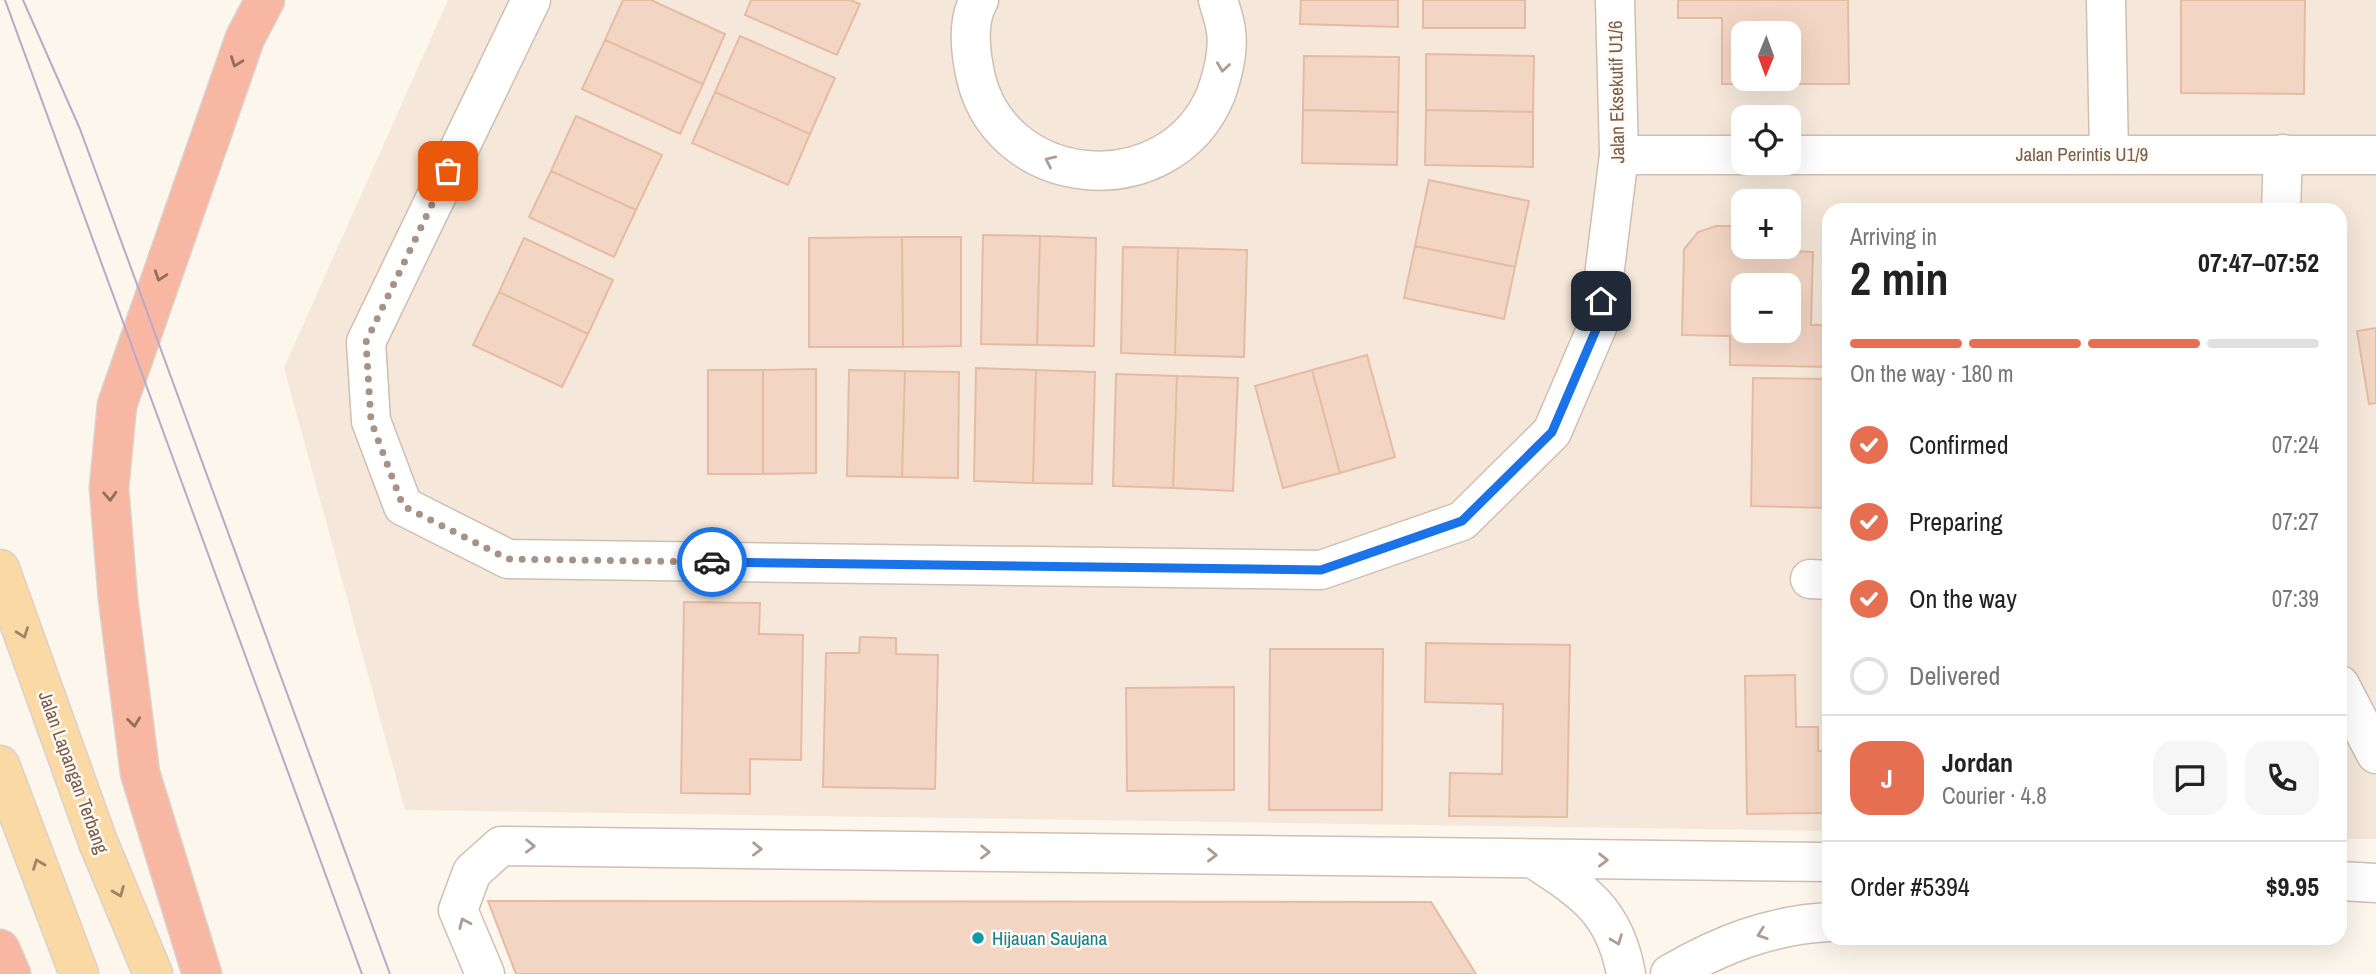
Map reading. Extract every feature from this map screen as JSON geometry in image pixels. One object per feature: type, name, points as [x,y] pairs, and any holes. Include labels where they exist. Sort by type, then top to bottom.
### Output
[{"type":"highway","points":[[202,974],[140,773],[117,599],[109,488],[117,405],[245,38],[265,0]]},
{"type":"highway","points":[[0,949],[11,974]]},
{"type":"main road","name":"Jalan Lapangan Terbang","points":[[0,569],[98,842],[153,974]]},
{"type":"main road","points":[[0,765],[79,974]]},
{"type":"street","name":"Jalan Eksekutif U1/6","points":[[531,0],[366,342],[371,421],[403,506],[508,559],[1321,570],[1462,521],[1552,432],[1598,325],[1619,155],[1615,0]]},
{"type":"street","points":[[979,0],[970,46],[977,86],[997,122],[1027,150],[1064,168],[1105,172],[1146,163],[1181,143],[1208,111],[1224,73],[1226,32],[1218,0]]},
{"type":"street","points":[[2106,0],[2109,154]]},
{"type":"street","points":[[2281,203],[2283,154]]},
{"type":"street","points":[[1619,155],[1731,155]]},
{"type":"street","name":"Jalan Perintis U1/9","points":[[1801,155],[2376,155]]},
{"type":"street","points":[[2347,698],[2376,754]]},
{"type":"street","points":[[485,974],[458,910],[472,872],[501,846],[1822,862]]},
{"type":"street","points":[[1535,860],[1577,887],[1609,920],[1623,955],[1626,974]]},
{"type":"street","points":[[2347,881],[2376,883]]},
{"type":"street","points":[[1670,974],[1706,953],[1789,924],[1822,922]]},
{"type":"shaded area","points":[[448,0],[2376,0],[2376,839],[2347,839],[2347,203],[1822,203],[1822,831],[405,810],[284,368]]},
{"type":"building","points":[[623,0],[651,0],[725,34],[703,84],[605,40]]},
{"type":"building","points":[[751,0],[850,0],[860,4],[837,55],[745,15]]},
{"type":"building","points":[[1301,0],[1398,0],[1398,27],[1300,24]]},
{"type":"building","points":[[1423,0],[1525,0],[1525,28],[1423,28]]},
{"type":"building","points":[[1678,0],[1848,0],[1849,84],[1801,84],[1801,21],[1731,21],[1731,84],[1722,84],[1722,18],[1678,18]]},
{"type":"building","points":[[2181,0],[2305,0],[2304,94],[2181,93]]},
{"type":"building","points":[[740,36],[835,78],[810,134],[715,92]]},
{"type":"building","points":[[605,40],[703,84],[680,134],[582,89]]},
{"type":"building","points":[[1426,54],[1534,56],[1533,112],[1426,110]]},
{"type":"building","points":[[1304,56],[1399,57],[1398,112],[1303,110]]},
{"type":"building","points":[[715,92],[810,134],[788,185],[692,143]]},
{"type":"building","points":[[1303,110],[1398,112],[1397,165],[1302,163]]},
{"type":"building","points":[[1426,110],[1533,112],[1533,167],[1425,165]]},
{"type":"building","points":[[576,116],[662,155],[636,210],[551,171]]},
{"type":"building","points":[[551,171],[636,210],[614,257],[529,217]]},
{"type":"building","points":[[1429,180],[1529,201],[1515,267],[1415,246]]},
{"type":"building","points":[[1716,226],[1731,226],[1731,259],[1801,259],[1801,251],[1813,252],[1811,325],[1822,325],[1822,367],[1730,365],[1730,336],[1682,335],[1684,249],[1698,232]]},
{"type":"building","points":[[983,235],[1040,236],[1037,345],[981,344]]},
{"type":"building","points":[[1040,236],[1096,238],[1094,346],[1037,345]]},
{"type":"building","points":[[902,237],[961,237],[961,346],[903,347]]},
{"type":"building","points":[[902,237],[903,347],[809,347],[809,238]]},
{"type":"building","points":[[524,238],[613,280],[588,334],[499,292]]},
{"type":"building","points":[[1415,246],[1515,267],[1504,319],[1404,298]]},
{"type":"building","points":[[1123,247],[1178,248],[1175,355],[1121,353]]},
{"type":"building","points":[[1178,248],[1247,250],[1244,357],[1175,355]]},
{"type":"building","points":[[499,292],[588,334],[562,387],[473,345]]},
{"type":"building","points":[[2376,328],[2376,403],[2369,404],[2357,331]]},
{"type":"building","points":[[1367,355],[1395,457],[1340,473],[1312,370]]},
{"type":"building","points":[[976,368],[1036,370],[1033,483],[974,481]]},
{"type":"building","points":[[816,369],[816,473],[763,474],[763,370]]},
{"type":"building","points":[[708,370],[763,370],[763,474],[708,474]]},
{"type":"building","points":[[849,370],[905,371],[902,477],[847,476]]},
{"type":"building","points":[[1036,370],[1095,372],[1092,484],[1033,483]]},
{"type":"building","points":[[1312,370],[1340,473],[1283,488],[1255,386]]},
{"type":"building","points":[[905,371],[959,372],[958,478],[902,477]]},
{"type":"building","points":[[1116,374],[1177,376],[1173,488],[1113,486]]},
{"type":"building","points":[[1177,376],[1238,378],[1233,491],[1173,488]]},
{"type":"building","points":[[1753,378],[1822,379],[1822,508],[1751,506]]},
{"type":"building","points":[[684,602],[760,603],[759,634],[803,635],[801,760],[750,759],[750,794],[681,793]]},
{"type":"building","points":[[860,637],[896,638],[896,654],[938,655],[935,789],[823,787],[826,653],[859,653]]},
{"type":"building","points":[[1426,643],[1570,645],[1567,817],[1449,816],[1450,773],[1502,774],[1503,704],[1425,702]]},
{"type":"building","points":[[1270,649],[1383,649],[1382,810],[1269,810]]},
{"type":"building","points":[[1795,675],[1796,727],[1818,727],[1818,751],[1822,751],[1822,813],[1747,814],[1745,676]]},
{"type":"building","points":[[1234,687],[1234,790],[1127,791],[1126,688]]},
{"type":"building","name":"Hijauan Saujana","points":[[488,901],[1431,902],[1476,974],[516,974]]},
{"type":"tram line","points":[[5,0],[362,974]]},
{"type":"tram line","points":[[23,0],[80,129],[390,974]]},
{"type":"way so far","points":[[448,171],[366,342],[371,421],[403,506],[508,559],[712,562]]},
{"type":"place","name":"Hijauan Saujana","points":[[978,938]]},
{"type":"route","points":[[712,562],[1321,570],[1462,521],[1552,432],[1598,325],[1601,301]]}]
